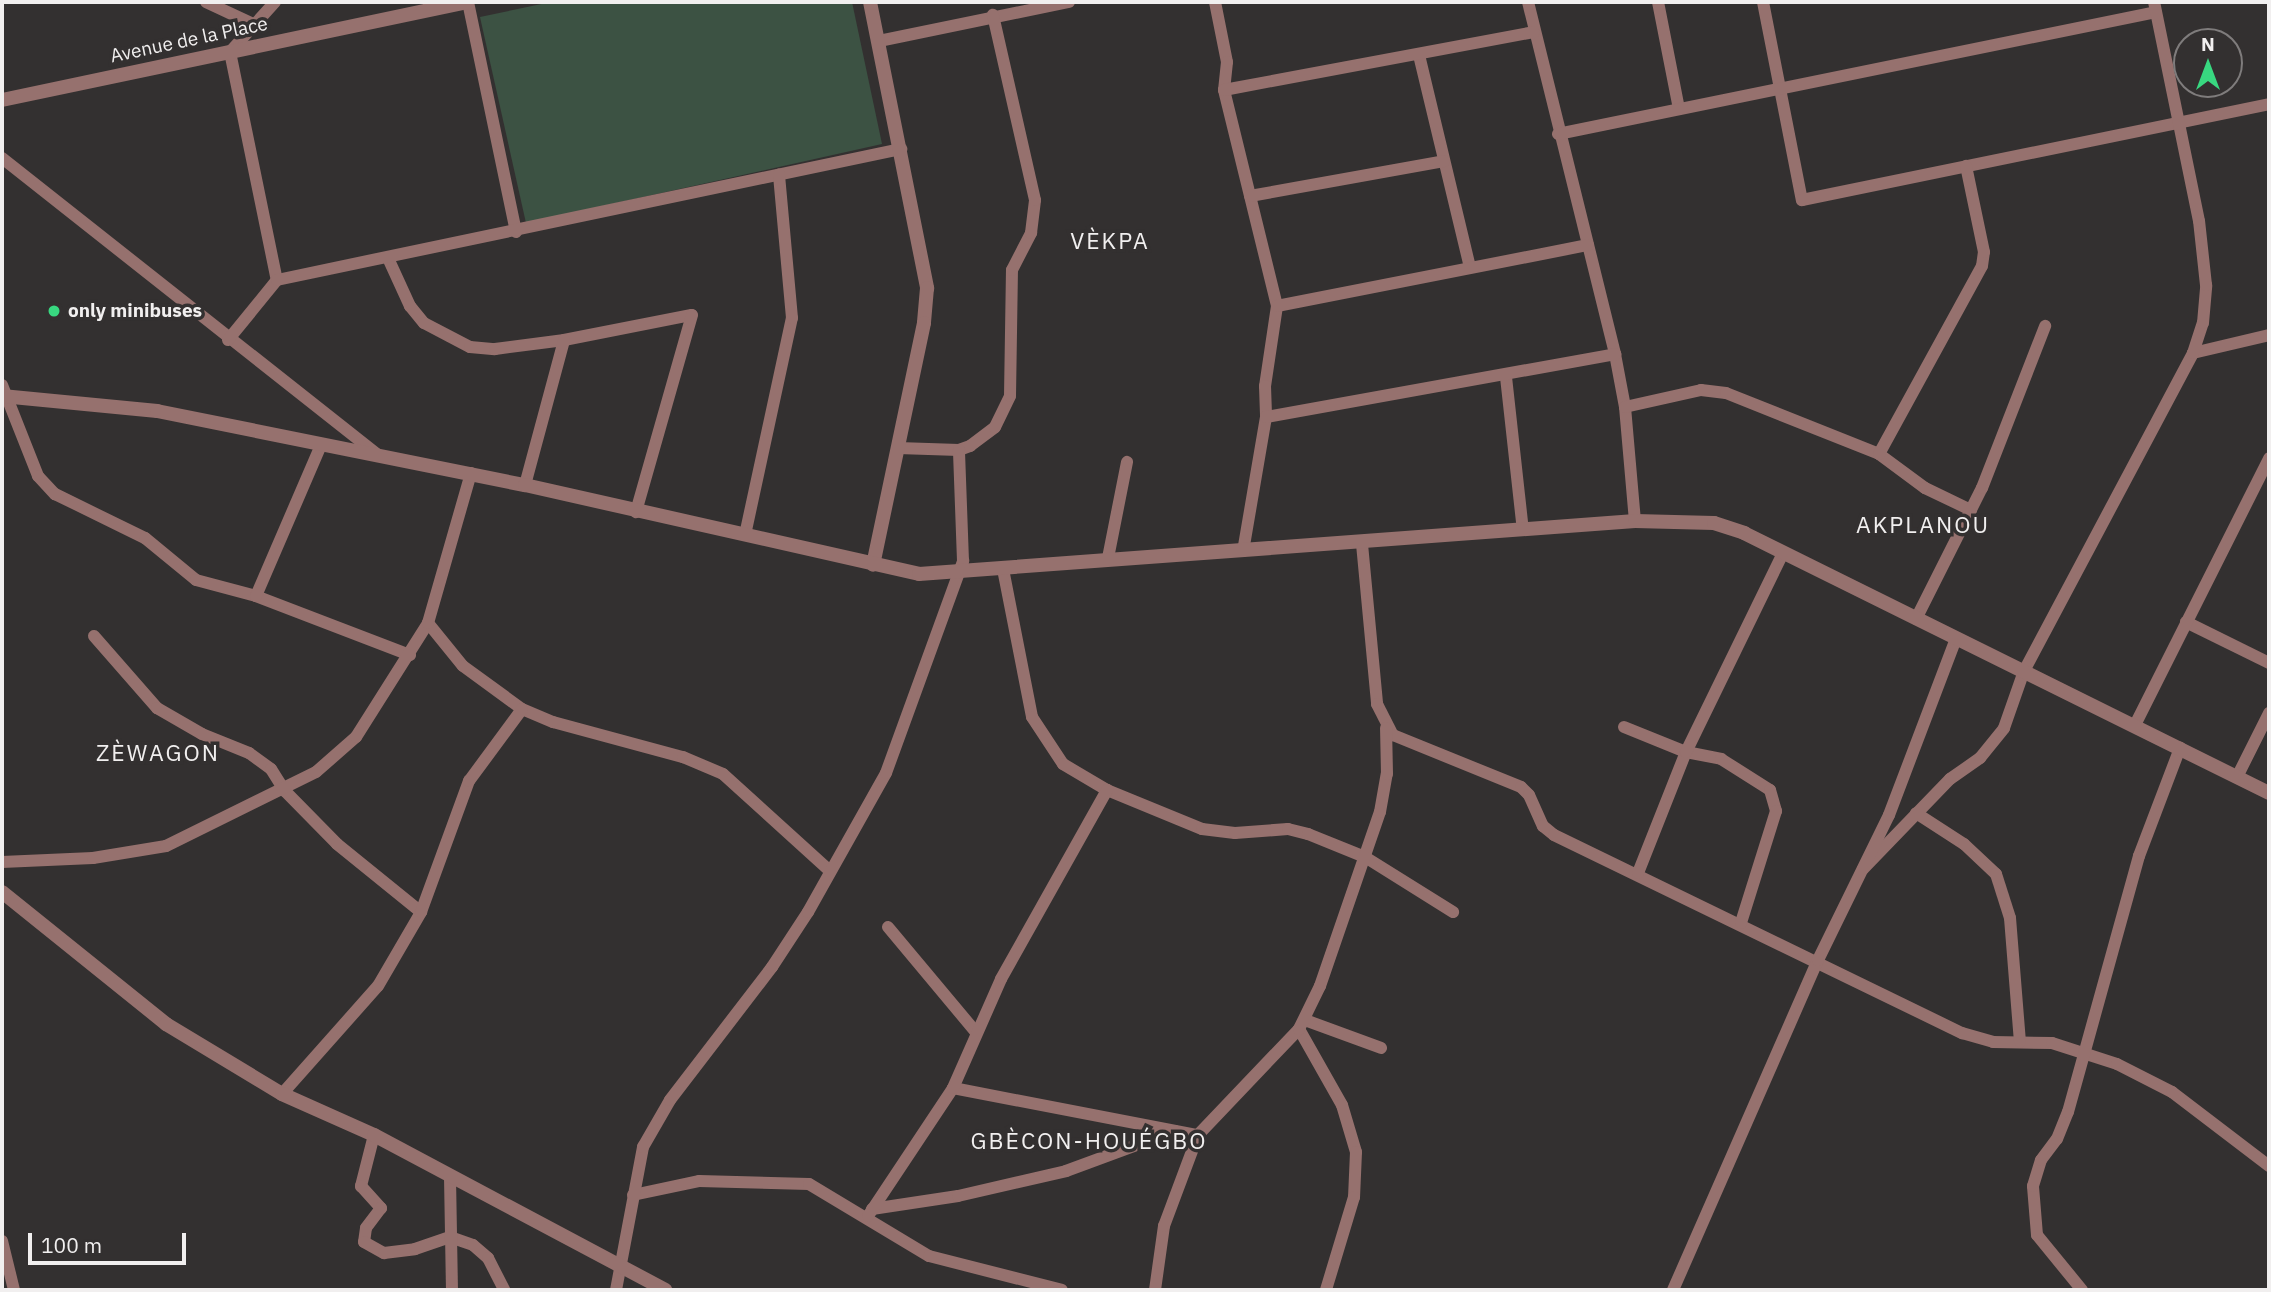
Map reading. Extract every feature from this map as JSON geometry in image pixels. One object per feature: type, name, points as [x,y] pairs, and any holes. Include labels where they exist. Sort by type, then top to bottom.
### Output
[{"type":"street","points":[[206,2],[253,24]]},
{"type":"street","points":[[275,2],[230,52],[277,280]]},
{"type":"street","points":[[468,2],[516,232]]},
{"type":"street","name":"Avenue de la Place","points":[[2,100],[468,2]]},
{"type":"street","points":[[870,2],[927,288],[898,448],[873,565]]},
{"type":"street","points":[[878,41],[993,15],[1069,2]]},
{"type":"street","points":[[1215,2],[1227,62],[1224,90],[1278,306],[1265,386],[1266,417],[1243,551]]},
{"type":"street","points":[[1528,2],[1558,134],[1615,354],[1625,407],[1635,521]]},
{"type":"street","points":[[1658,2],[1679,109]]},
{"type":"street","points":[[1763,2],[1802,200],[2269,104]]},
{"type":"street","points":[[1558,134],[2155,7],[2206,285],[2203,323],[2193,352],[2024,671],[2011,712],[1993,745],[1916,813],[1863,869]]},
{"type":"street","points":[[898,448],[959,450],[995,427],[1010,397],[1012,270],[1031,233],[1035,211],[1030,165],[993,15]]},
{"type":"street","points":[[1224,90],[1534,32]]},
{"type":"street","points":[[1419,55],[1470,267]]},
{"type":"street","points":[[228,340],[277,280],[516,232],[901,149]]},
{"type":"street","points":[[2,158],[228,340],[377,454]]},
{"type":"street","points":[[1250,196],[1444,161]]},
{"type":"street","points":[[1879,454],[1982,266],[1984,252],[1966,166]]},
{"type":"street","points":[[745,535],[792,318],[779,175]]},
{"type":"street","points":[[1278,306],[1588,245]]},
{"type":"street","points":[[388,258],[410,306],[440,335],[482,349],[564,340],[692,315],[636,512]]},
{"type":"street","points":[[1916,619],[1971,510],[2012,418],[2045,326]]},
{"type":"street","points":[[2193,352],[2269,335]]},
{"type":"street","points":[[525,485],[564,340]]},
{"type":"street","points":[[1266,417],[1506,377],[1615,354]]},
{"type":"street","points":[[1506,377],[1523,530]]},
{"type":"street","points":[[1625,407],[1715,390],[1879,454],[1926,488],[1971,510]]},
{"type":"street","points":[[2,392],[157,411],[377,454],[919,574],[956,574],[1108,558],[1362,544],[1635,521],[1714,523],[1783,553],[2269,793]]},
{"type":"street","points":[[2,392],[38,476],[49,490],[145,538],[196,580],[256,596],[410,655]]},
{"type":"street","points":[[256,596],[321,445]]},
{"type":"street","points":[[616,1290],[643,1147],[670,1100],[772,967],[831,871],[886,773],[963,556],[959,450]]},
{"type":"street","points":[[2135,725],[2269,458]]},
{"type":"street","points":[[1108,558],[1127,462]]},
{"type":"street","points":[[2,862],[139,853],[166,846],[285,791],[356,737],[428,623],[471,473]]},
{"type":"street","points":[[1155,1290],[1164,1226],[1198,1135],[1302,1024],[1365,857],[1385,793],[1386,728],[1377,704],[1362,544]]},
{"type":"street","points":[[1638,873],[1686,752],[1783,553]]},
{"type":"street","points":[[1003,569],[1037,729],[1063,764],[1107,790],[1202,829],[1235,834],[1288,829],[1365,857],[1453,912]]},
{"type":"street","points":[[2186,622],[2269,663]]},
{"type":"street","points":[[428,623],[463,666],[522,709],[553,722],[683,757],[723,774],[831,871]]},
{"type":"street","points":[[94,636],[157,708],[202,734],[249,753],[271,769],[285,791],[337,844],[421,912]]},
{"type":"street","points":[[1673,1290],[1818,960],[1889,815],[1956,639]]},
{"type":"street","points":[[282,1094],[378,986],[421,912],[469,781],[522,709]]},
{"type":"street","points":[[2237,777],[2269,713]]},
{"type":"street","points":[[1624,727],[1686,752],[1721,759],[1759,781],[1775,799],[1772,827],[1741,923]]},
{"type":"street","points":[[1386,728],[1406,742],[1521,787],[1529,795],[1542,826],[1554,835],[1818,960],[1962,1033],[1993,1042],[2020,1042],[2088,1051],[2172,1092],[2269,1166]]},
{"type":"street","points":[[2082,1290],[2044,1247],[2032,1209],[2036,1172],[2063,1127],[2088,1051],[2139,856],[2180,748]]},
{"type":"street","points":[[870,1212],[953,1088],[975,1031],[1107,790]]},
{"type":"street","points":[[1916,813],[1964,844],[1996,874],[2010,918],[2020,1042]]},
{"type":"street","points":[[2,892],[155,1016],[282,1094],[374,1135],[664,1290]]},
{"type":"street","points":[[888,927],[975,1031]]},
{"type":"street","points":[[1302,1024],[1381,1048]]},
{"type":"street","points":[[1302,1024],[1342,1105],[1356,1153],[1354,1197],[1326,1290]]},
{"type":"street","points":[[953,1088],[1198,1135]]},
{"type":"street","points":[[870,1212],[958,1196],[1066,1171],[1175,1131]]},
{"type":"street","points":[[374,1135],[361,1186],[381,1208],[366,1228],[364,1242],[384,1253],[415,1250],[450,1237],[473,1245],[488,1258],[504,1290]]},
{"type":"street","points":[[450,1177],[452,1290]]},
{"type":"street","points":[[633,1195],[699,1181],[796,1182],[822,1190],[870,1212],[911,1245],[950,1264],[1062,1290]]},
{"type":"street","points":[[2,1241],[14,1290]]},
{"type":"green space","points":[[551,2],[852,2],[882,144],[526,223],[480,17]]},
{"type":"place","name":"only minibuses","points":[[54,311]]},
{"type":"district","name":"VÈKPA","points":[[1110,240]]},
{"type":"district","name":"AKPLANOU","points":[[1923,524]]},
{"type":"district","name":"ZÈWAGON","points":[[158,752]]},
{"type":"district","name":"GBÈCON-HOUÉGBO","points":[[1089,1140]]}]
